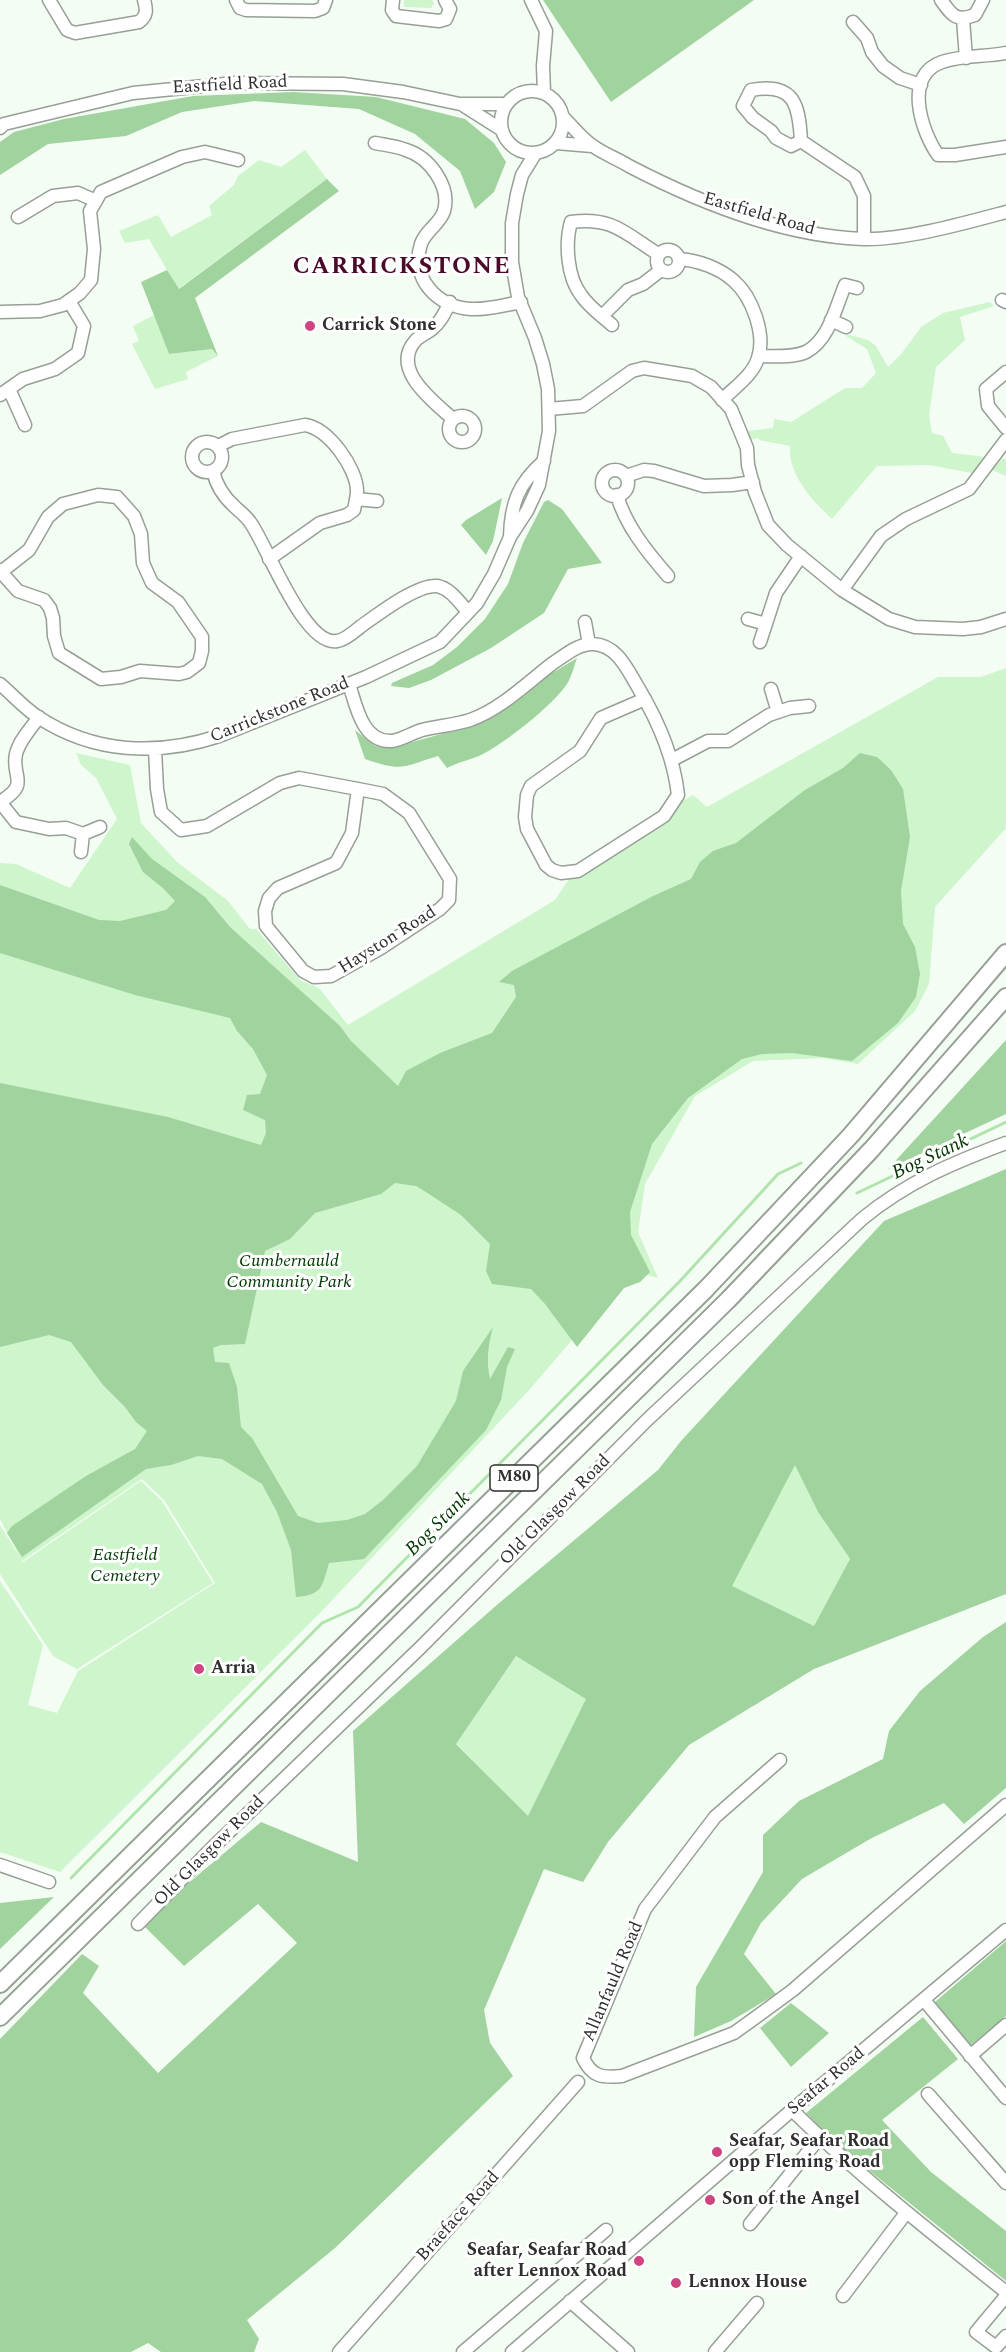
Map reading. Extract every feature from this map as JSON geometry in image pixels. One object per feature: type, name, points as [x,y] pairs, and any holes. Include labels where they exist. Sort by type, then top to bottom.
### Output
[{"type":"highway","name":"M80","points":[[0,1984],[706,1289],[851,1135],[1006,953]]},
{"type":"highway","name":"M80","points":[[0,2017],[728,1300],[871,1150],[1006,997]]},
{"type":"street","points":[[49,0],[67,30],[75,33],[139,22],[144,18],[147,10],[144,0]]},
{"type":"street","points":[[236,0],[240,8],[246,10],[315,11],[325,4]]},
{"type":"street","points":[[393,0],[393,13],[399,18],[443,21],[450,9],[445,0]]},
{"type":"street","points":[[531,0],[546,31],[543,66],[544,93]]},
{"type":"street","points":[[941,0],[954,16],[963,19],[975,15],[983,0]]},
{"type":"street","points":[[963,19],[966,58]]},
{"type":"street","points":[[853,22],[867,38],[872,52],[883,66],[900,78],[921,85]]},
{"type":"street","points":[[1006,52],[938,63],[923,76],[917,96],[930,144],[938,155],[955,155],[1006,147]]},
{"type":"street","points":[[523,92],[543,66]]},
{"type":"street","name":"Eastfield Road","points":[[1,125],[133,93],[235,83],[343,84],[403,92],[459,104],[507,104]]},
{"type":"street","points":[[769,86],[782,89],[790,98],[800,117],[801,141],[791,146],[776,138],[771,131],[753,118],[743,106],[751,90],[769,86]]},
{"type":"street","points":[[523,92],[544,93],[556,102],[564,118],[563,131],[556,143],[545,151],[535,154],[525,153],[513,147],[502,130],[501,116],[507,104],[523,92]]},
{"type":"street","name":"Eastfield Road","points":[[459,104],[502,130]]},
{"type":"street","name":"Eastfield Road","points":[[564,118],[592,146],[685,193],[744,215],[801,230],[864,239],[897,236],[963,224],[1006,212]]},
{"type":"street","points":[[801,141],[855,177],[864,196],[864,239]]},
{"type":"street","points":[[375,143],[408,150],[430,165],[443,189],[444,212],[422,242],[417,258],[419,274],[430,292],[459,307],[471,309],[521,302]]},
{"type":"street","name":"Eastfield Road","points":[[556,143],[592,146]]},
{"type":"street","name":"Carrickstone Road","points":[[513,147],[522,175]]},
{"type":"street","points":[[0,312],[40,311],[63,305],[80,293],[91,280],[94,249],[90,211],[101,192],[182,157],[205,152],[238,160]]},
{"type":"street","name":"Carrickstone Road","points":[[1,683],[39,717],[85,740],[115,748],[155,750],[198,743],[219,736],[349,684],[440,642],[477,603],[494,574],[510,537],[527,512],[536,492],[544,461],[549,431],[549,409],[543,364],[514,280],[511,244],[512,223],[522,175],[535,154]]},
{"type":"street","points":[[18,217],[53,196],[78,193],[96,201]]},
{"type":"street","points":[[658,254],[616,225],[590,219],[571,222],[567,238],[568,259],[579,292],[607,320],[628,290],[643,284],[661,270]]},
{"type":"street","points":[[665,249],[671,250],[677,254],[678,265],[674,270],[665,272],[661,270],[656,261],[658,254],[665,249]]},
{"type":"street","points":[[679,259],[693,260],[735,281],[747,298],[757,320],[760,339],[759,356],[752,371],[722,400]]},
{"type":"street","points":[[759,356],[805,352],[820,340],[831,321],[845,285],[857,288]]},
{"type":"street","points":[[25,425],[5,392],[23,380],[55,369],[78,353],[84,326],[69,301]]},
{"type":"street","points":[[450,302],[437,326],[417,340],[411,349],[409,359],[410,370],[416,384],[453,419]]},
{"type":"street","points":[[831,321],[846,327]]},
{"type":"street","points":[[549,409],[583,406],[632,371],[644,368],[692,376],[711,387],[731,409],[747,448],[748,465],[760,509],[768,525],[777,536],[842,590],[889,619],[915,627],[963,629],[981,627],[1006,619]]},
{"type":"street","points":[[1006,372],[986,389],[988,406],[1006,428]]},
{"type":"street","points":[[218,446],[222,460],[213,471],[202,472],[194,466],[192,452],[195,447],[204,442],[218,446],[243,436],[305,425],[314,426],[328,437],[346,460],[354,475],[357,491],[354,510],[347,516],[320,523],[269,560]]},
{"type":"street","points":[[842,590],[881,536],[906,519],[969,489],[1006,440]]},
{"type":"street","points":[[614,470],[626,476],[628,483],[626,488],[616,495],[604,490],[603,478],[614,470]]},
{"type":"street","points":[[626,476],[645,470],[704,486],[753,482]]},
{"type":"street","points":[[213,471],[216,484],[231,504],[250,522],[269,560],[314,631],[327,640],[336,641],[349,635],[388,608],[423,588],[437,586],[451,593],[468,612]]},
{"type":"street","points":[[98,495],[117,497],[134,516],[141,534],[143,563],[152,583],[178,602],[202,637],[199,663],[187,672],[179,674],[140,671],[121,677],[101,679],[59,653],[50,608],[44,600],[18,591],[1,571],[29,550],[48,517],[63,504],[98,495]]},
{"type":"street","points":[[616,495],[626,518],[668,576]]},
{"type":"street","points":[[356,499],[377,501]]},
{"type":"street","points":[[760,642],[780,584],[801,556]]},
{"type":"street","points":[[748,619],[766,624]]},
{"type":"street","points":[[585,622],[588,644]]},
{"type":"street","points":[[349,684],[363,724],[377,738],[392,741],[419,731],[469,720],[489,711],[561,658],[583,645],[604,646],[619,655],[645,699],[672,760],[676,771],[678,795],[664,816],[578,871],[561,873],[546,865],[527,829],[525,804],[531,786],[580,751],[601,718],[645,699]]},
{"type":"street","points":[[771,689],[778,712]]},
{"type":"street","points":[[672,760],[708,741],[728,741],[769,715],[790,708],[809,706]]},
{"type":"street","points":[[39,717],[19,745],[16,754],[19,782],[14,793],[0,802],[16,822],[32,827],[66,828],[83,834],[100,827]]},
{"type":"street","name":"Hayston Road","points":[[155,750],[161,812],[181,830],[207,826],[280,783],[299,778],[358,789],[383,794],[409,813],[450,879],[449,900],[441,909],[381,948],[331,976],[314,977],[303,971],[272,936],[266,926],[265,911],[269,898],[278,888],[336,863],[352,833],[358,789]]},
{"type":"street","points":[[81,852],[83,834]]},
{"type":"street","name":"Old Glasgow Road","points":[[138,1924],[210,1850],[421,1647],[647,1420],[862,1220],[888,1198],[918,1180],[955,1162],[1006,1143]]},
{"type":"street","name":"Allanfauld Road","points":[[780,1760],[715,1817],[645,1909],[583,2058],[589,2070],[603,2078],[622,2076],[734,2032],[793,1990],[1006,1805]]},
{"type":"street","points":[[0,1865],[49,1882]]},
{"type":"street","name":"Seafar Road","points":[[512,2352],[792,2110],[1006,1930]]},
{"type":"street","points":[[924,2000],[1006,2098]]},
{"type":"street","points":[[970,2056],[1006,2025]]},
{"type":"street","name":"Braeface Road","points":[[339,2352],[578,2082]]},
{"type":"street","points":[[928,2094],[1006,2183]]},
{"type":"street","points":[[792,2110],[820,2138],[906,2212],[1006,2294],[976,2332],[996,2347],[1006,2336]]},
{"type":"street","points":[[943,2131],[953,2123]]},
{"type":"street","points":[[750,2224],[820,2138]]},
{"type":"street","points":[[843,2296],[906,2212]]},
{"type":"street","points":[[463,2352],[606,2230]]},
{"type":"street","points":[[570,2301],[628,2352]]},
{"type":"street","points":[[715,2352],[757,2303]]},
{"type":"green space","points":[[404,0],[432,0],[434,4],[431,8],[404,7]]},
{"type":"green space","points":[[543,0],[754,0],[611,102]]},
{"type":"green space","points":[[293,92],[376,97],[465,119],[494,143],[506,162],[494,192],[475,209],[460,171],[415,134],[359,109],[254,101],[182,112],[126,136],[48,144],[0,175],[0,142],[14,132],[64,119],[193,96]]},
{"type":"green space","points":[[305,150],[327,179],[178,289],[149,239],[125,243],[119,231],[158,215],[171,237],[212,215],[209,206],[234,185],[238,176],[259,160],[281,167]]},
{"type":"green space","points":[[327,179],[339,191],[195,298],[218,356],[212,349],[169,354],[141,282],[167,270],[179,289]]},
{"type":"green space","points":[[990,302],[994,306],[960,317],[965,340],[936,367],[929,415],[932,433],[943,436],[952,453],[985,457],[972,473],[929,465],[877,466],[832,519],[809,495],[797,477],[790,457],[790,446],[759,440],[759,438],[750,439],[748,431],[773,428],[774,419],[791,422],[845,388],[862,388],[876,373],[867,349],[846,334],[868,340],[876,346],[888,367],[902,353],[921,327],[943,313]]},
{"type":"green space","points":[[154,315],[169,354],[212,349],[218,356],[186,372],[188,379],[155,389],[132,344],[139,341],[133,326]]},
{"type":"green space","points":[[1002,459],[1006,459],[1006,476],[992,470]]},
{"type":"green space","points":[[502,498],[493,541],[486,555],[461,525]]},
{"type":"green space","points":[[548,500],[562,509],[602,563],[568,569],[544,613],[491,648],[431,680],[409,688],[391,686],[392,683],[433,665],[457,647],[485,619],[508,584],[523,543],[544,502]]},
{"type":"green space","points":[[577,658],[567,684],[551,703],[515,733],[481,755],[447,768],[438,756],[395,767],[365,759],[355,730],[375,746],[390,748],[471,726],[511,703],[544,678]]},
{"type":"green space","name":"Cumbernauld Community Park","points":[[1006,668],[1006,828],[935,907],[929,984],[915,1011],[858,1064],[824,1058],[753,1061],[695,1096],[645,1184],[638,1232],[658,1278],[631,1271],[530,1389],[322,1611],[60,1872],[0,1852],[0,1581],[43,1645],[28,1705],[57,1713],[78,1671],[215,1583],[164,1500],[142,1479],[22,1561],[0,1519],[0,863],[16,864],[70,888],[117,819],[96,778],[81,765],[76,753],[130,765],[141,823],[177,862],[228,901],[250,929],[256,929],[300,980],[319,988],[348,1025],[555,900],[569,879],[670,818],[679,803],[693,795],[707,807],[938,677],[981,677]]},
{"type":"green space","points":[[860,753],[877,757],[891,770],[903,789],[910,837],[901,891],[903,924],[915,947],[920,974],[916,997],[898,1023],[852,1061],[792,1053],[762,1054],[742,1059],[688,1098],[652,1144],[630,1212],[631,1235],[650,1272],[640,1282],[624,1288],[577,1347],[531,1289],[492,1284],[486,1271],[490,1244],[461,1215],[416,1186],[395,1183],[381,1194],[315,1213],[290,1239],[265,1251],[245,1344],[221,1345],[213,1348],[215,1362],[229,1363],[237,1387],[241,1427],[252,1438],[298,1516],[318,1523],[347,1520],[365,1514],[383,1500],[417,1466],[456,1401],[463,1371],[493,1327],[488,1353],[490,1379],[508,1347],[515,1349],[507,1367],[501,1400],[486,1430],[364,1559],[329,1563],[320,1588],[312,1594],[296,1597],[291,1550],[277,1512],[262,1484],[222,1459],[198,1456],[171,1465],[146,1469],[22,1557],[7,1533],[12,1526],[86,1476],[135,1449],[147,1431],[103,1385],[71,1342],[49,1335],[0,1347],[0,1083],[168,1117],[261,1145],[266,1133],[265,1120],[243,1110],[247,1095],[260,1094],[267,1075],[253,1049],[237,1031],[230,1018],[135,995],[0,953],[0,885],[99,920],[120,921],[166,910],[175,901],[143,872],[129,844],[132,837],[152,859],[205,897],[230,927],[340,1026],[351,1041],[398,1086],[406,1071],[440,1053],[492,1033],[516,997],[514,985],[499,982],[512,971],[653,896],[691,879],[700,862],[713,851],[736,843],[805,790],[843,768]]},
{"type":"green space","points":[[1006,1040],[1006,1114],[888,1169]]},
{"type":"green space","points":[[1006,1169],[1006,1594],[814,1669],[689,1745],[608,1842],[583,1882],[544,1869],[484,2010],[490,2043],[513,2076],[335,2248],[247,2320],[259,2339],[254,2352],[161,2352],[148,2343],[131,2352],[0,2352],[0,2039],[82,1954],[99,1966],[83,1993],[158,2073],[297,1943],[258,1904],[184,1966],[141,1923],[261,1822],[358,1862],[353,1731],[498,1604],[658,1470],[681,1441],[884,1221]],"holes":[[[795,1465],[818,1512],[850,1559],[814,1626],[732,1586]],[[516,1656],[586,1699],[528,1816],[456,1744]]]},
{"type":"green space","points":[[795,1464],[818,1512],[850,1560],[814,1626],[731,1586]]},
{"type":"green space","name":"Eastfield Cemetery","points":[[141,1481],[162,1501],[213,1583],[77,1669],[53,1656],[0,1574],[0,1525],[23,1562]]},
{"type":"green space","points":[[1006,1622],[1006,1788],[964,1824],[944,1803],[870,1839],[802,1879],[761,1923],[744,1954],[776,1994],[731,2021],[694,2037],[696,1987],[763,1872],[763,1835],[799,1801],[883,1759],[889,1731],[920,1691],[983,1637]]},
{"type":"green space","points":[[516,1656],[587,1698],[528,1817],[456,1743]]},
{"type":"green space","points":[[54,1897],[0,1949],[0,1903]]},
{"type":"green space","points":[[1006,1941],[1006,2016],[971,2045],[935,2002]]},
{"type":"green space","points":[[791,2003],[829,2033],[791,2067],[760,2028]]},
{"type":"green space","points":[[923,2017],[958,2059],[882,2120],[931,2172],[1006,2231],[1006,2281],[834,2142],[806,2113]]},
{"type":"waterway","name":"Bog Stank","points":[[857,1193],[1006,1122]]},
{"type":"waterway","name":"Bog Stank","points":[[71,1878],[322,1623],[358,1607],[680,1281],[778,1174],[801,1163]]},
{"type":"place","name":"Carrick Stone","points":[[310,326]]},
{"type":"place","name":"Arria","points":[[199,1669]]},
{"type":"place","name":"Seafar, Seafar Road opp Fleming Road","points":[[717,2152]]},
{"type":"place","name":"Son of the Angel","points":[[710,2200]]},
{"type":"place","name":"Seafar, Seafar Road after Lennox Road","points":[[639,2261]]},
{"type":"place","name":"Lennox House","points":[[676,2283]]},
{"type":"district","name":"CARRICKSTONE","points":[[402,268]]}]
